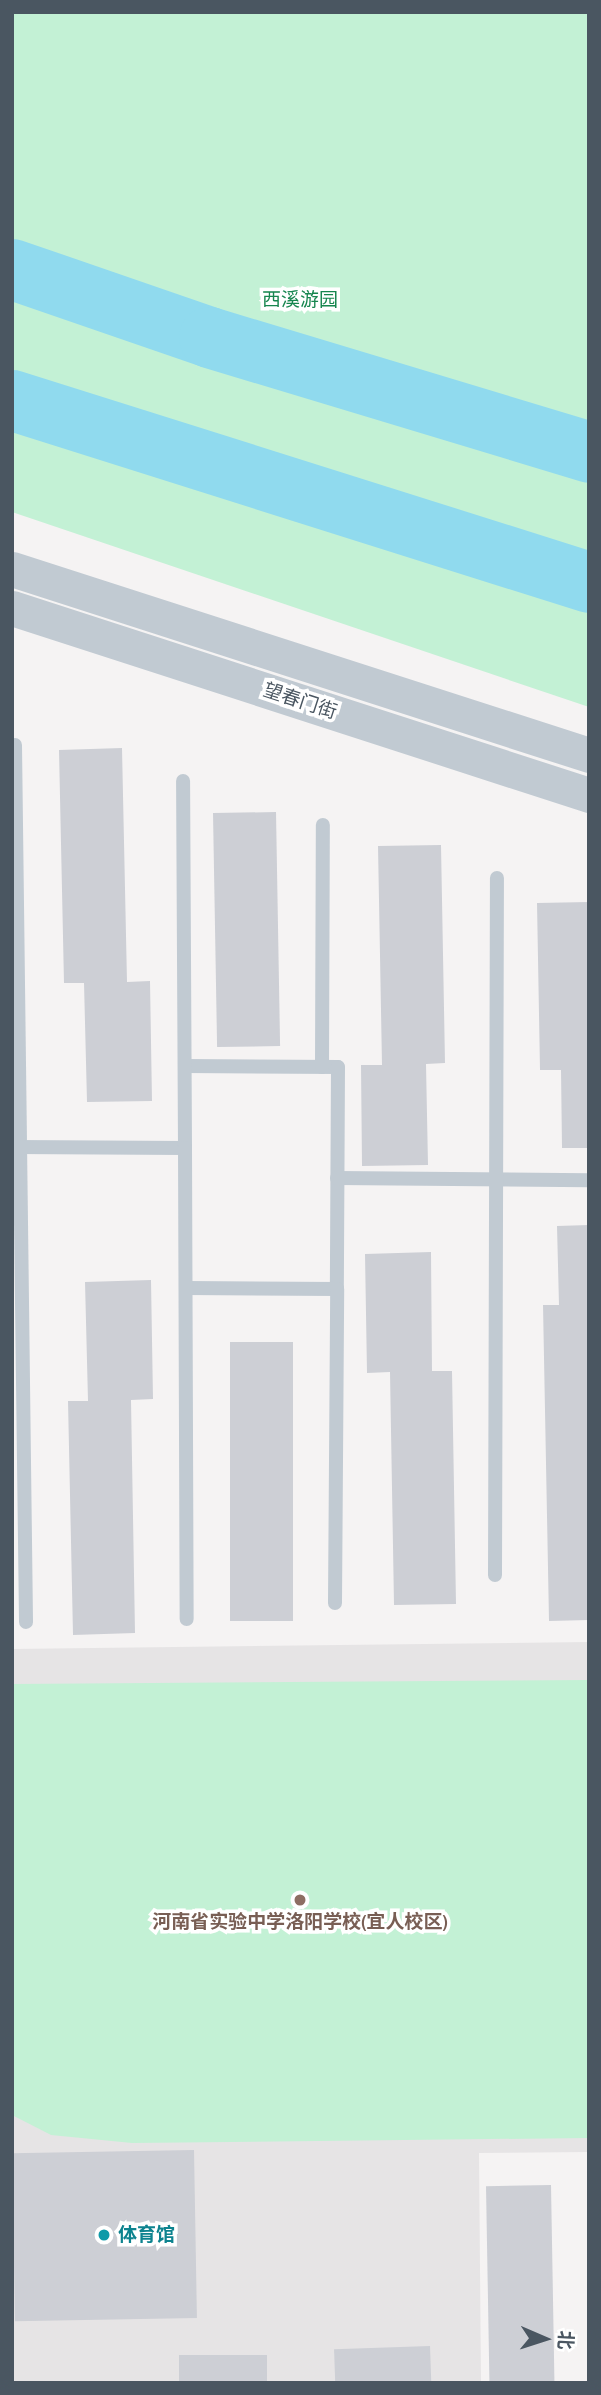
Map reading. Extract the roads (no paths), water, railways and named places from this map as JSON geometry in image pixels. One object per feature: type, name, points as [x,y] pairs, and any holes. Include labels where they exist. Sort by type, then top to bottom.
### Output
[{"type":"street","name":"望春门街","points":[[12,569],[589,755]]},
{"type":"street","name":"望春门街","points":[[12,608],[589,795]]},
{"type":"lane","points":[[15,745],[16,1147],[26,1622]]},
{"type":"lane","points":[[183,781],[187,1619]]},
{"type":"lane","points":[[322,1067],[323,825]]},
{"type":"lane","points":[[495,1575],[497,878]]},
{"type":"lane","points":[[185,1066],[338,1067],[335,1603]]},
{"type":"lane","points":[[16,1147],[185,1148]]},
{"type":"lane","points":[[337,1178],[589,1180]]},
{"type":"lane","points":[[186,1288],[337,1289]]},
{"type":"waterway","points":[[12,269],[209,337],[589,452]]},
{"type":"waterway","points":[[12,400],[589,582]]},
{"type":"place","name":"河南省实验中学洛阳学校(宜人校区)","points":[[300,1900]]},
{"type":"place","name":"体育馆","points":[[104,2235]]},
{"type":"park label","name":"西溪游园","points":[[300,300]]}]
